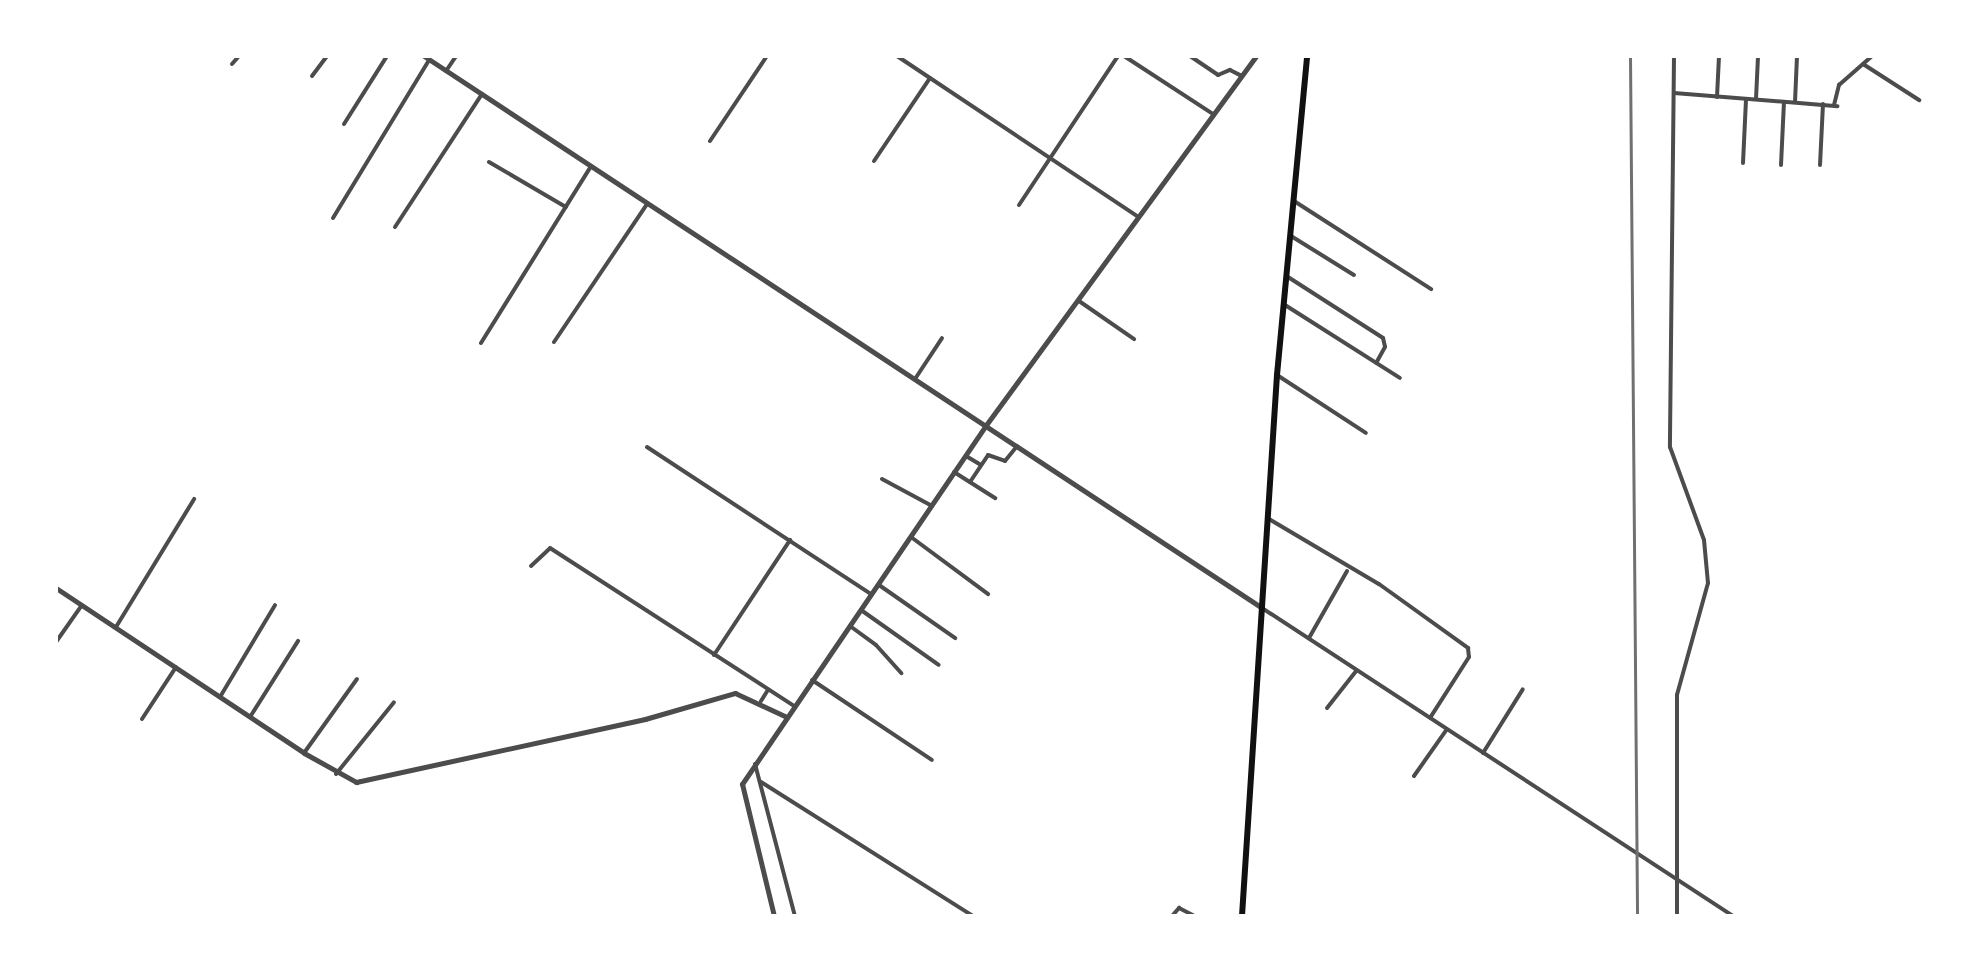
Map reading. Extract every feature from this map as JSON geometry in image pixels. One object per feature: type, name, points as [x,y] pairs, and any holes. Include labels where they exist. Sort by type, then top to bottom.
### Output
[{"type":"highway","points":[[1242,916],[1277,375],[1307,56]]},
{"type":"street","points":[[232,64],[239,56]]},
{"type":"street","points":[[312,76],[327,56]]},
{"type":"street","points":[[344,124],[387,56]]},
{"type":"street","points":[[446,71],[456,56]]},
{"type":"street","points":[[710,141],[767,56]]},
{"type":"street","points":[[897,56],[1138,217]]},
{"type":"street","points":[[1019,205],[1048,157],[1121,56],[1213,114]]},
{"type":"street","points":[[1190,56],[1218,75],[1230,70],[1242,76]]},
{"type":"street","points":[[774,916],[742,784],[986,425],[1256,56]]},
{"type":"street","points":[[1674,56],[1670,447],[1704,540],[1708,583],[1677,695],[1677,916]]},
{"type":"street","points":[[1717,97],[1719,56]]},
{"type":"street","points":[[1756,99],[1758,56]]},
{"type":"street","points":[[1795,102],[1797,56]]},
{"type":"street","points":[[1674,93],[1836,106],[1839,85],[1872,56]]},
{"type":"street","points":[[333,218],[427,58],[1733,916]]},
{"type":"street","points":[[1863,64],[1919,100]]},
{"type":"street","points":[[874,161],[930,78]]},
{"type":"street","points":[[395,227],[482,94]]},
{"type":"street","points":[[1743,163],[1746,99]]},
{"type":"street","points":[[1781,165],[1784,102]]},
{"type":"street","points":[[1820,165],[1823,104]]},
{"type":"street","points":[[489,162],[566,207]]},
{"type":"street","points":[[481,343],[591,166]]},
{"type":"street","points":[[1292,200],[1431,289]]},
{"type":"street","points":[[554,342],[648,202]]},
{"type":"street","points":[[1290,236],[1354,275]]},
{"type":"street","points":[[1285,275],[1383,338],[1385,347],[1376,363]]},
{"type":"street","points":[[1079,301],[1134,339]]},
{"type":"street","points":[[1283,303],[1400,378]]},
{"type":"street","points":[[915,379],[942,338]]},
{"type":"street","points":[[1277,375],[1366,433]]},
{"type":"street","points":[[970,482],[991,454],[1005,461],[1017,446]]},
{"type":"street","points":[[647,447],[872,595]]},
{"type":"street","points":[[966,456],[981,465]]},
{"type":"street","points":[[954,472],[995,498]]},
{"type":"street","points":[[882,479],[932,506]]},
{"type":"street","points":[[116,629],[194,499]]},
{"type":"street","points":[[1269,519],[1347,570],[1379,584],[1470,651],[1430,718]]},
{"type":"street","points":[[911,537],[988,594]]},
{"type":"street","points":[[714,655],[790,540]]},
{"type":"street","points":[[531,566],[550,548],[794,706]]},
{"type":"street","points":[[1309,638],[1347,570]]},
{"type":"street","points":[[879,585],[955,638]]},
{"type":"street","points":[[56,588],[336,774],[356,782],[645,719],[735,693],[761,701],[787,717]]},
{"type":"street","points":[[56,642],[82,605]]},
{"type":"street","points":[[220,697],[275,605]]},
{"type":"street","points":[[861,610],[939,665]]},
{"type":"street","points":[[850,626],[876,645],[901,673]]},
{"type":"street","points":[[250,717],[298,641]]},
{"type":"street","points":[[142,719],[176,667]]},
{"type":"street","points":[[1327,708],[1357,670]]},
{"type":"street","points":[[304,753],[357,679]]},
{"type":"street","points":[[812,680],[932,760]]},
{"type":"street","points":[[1483,753],[1523,689]]},
{"type":"street","points":[[761,701],[768,690]]},
{"type":"street","points":[[336,774],[394,702]]},
{"type":"street","points":[[1414,776],[1447,729]]},
{"type":"street","points":[[755,764],[795,916]]},
{"type":"street","points":[[761,782],[973,916]]},
{"type":"street","points":[[1172,916],[1179,908],[1195,916]]},
{"type":"railway","points":[[1630,56],[1637,916]]}]
